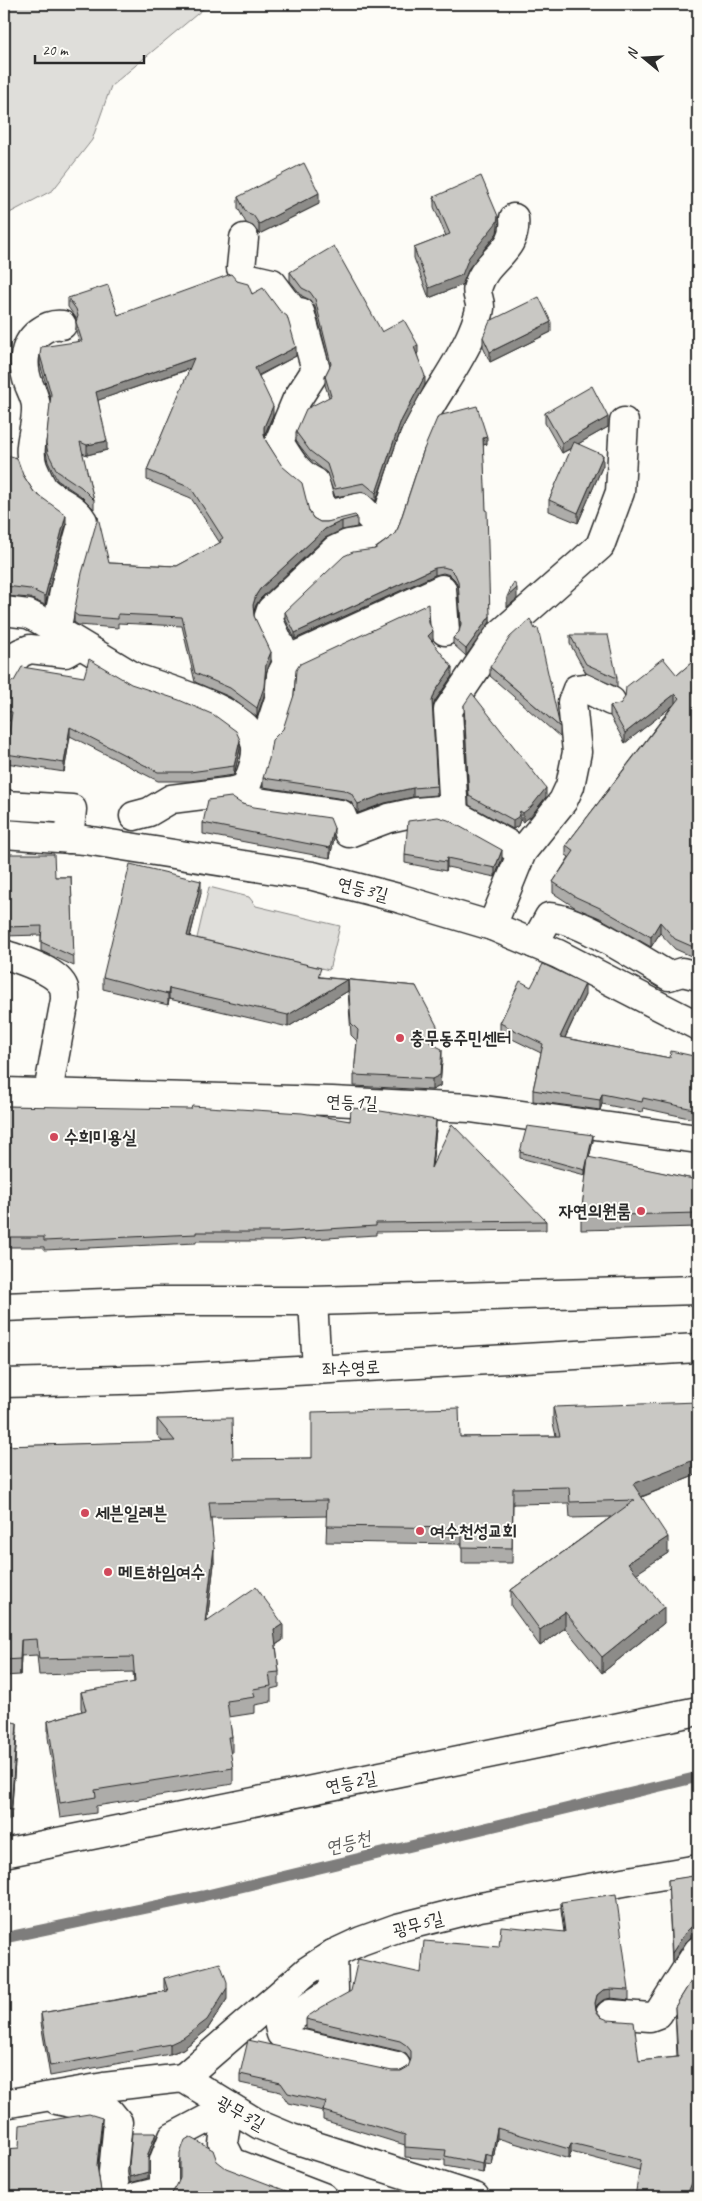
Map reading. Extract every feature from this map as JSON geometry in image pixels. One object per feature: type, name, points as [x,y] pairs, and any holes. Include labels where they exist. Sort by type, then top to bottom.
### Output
[{"type":"street","points":[[288,662],[268,619],[271,610],[335,550],[348,544],[372,540],[383,530],[418,428],[434,398],[460,358],[473,332],[480,307],[477,297],[478,286],[486,271],[507,249],[515,231],[514,218]]},
{"type":"street","points":[[244,238],[242,268],[246,277],[272,283],[293,311],[300,312],[314,358],[316,370],[293,409],[279,442],[295,468],[306,478],[315,482],[324,516],[360,507],[383,530]]},
{"type":"street","points":[[56,630],[67,578],[83,521],[78,512],[46,492],[33,466],[30,443],[36,424],[36,404],[24,364],[26,352],[32,338],[46,327],[54,324],[62,325]]},
{"type":"street","points":[[454,814],[448,710],[498,636],[600,546],[620,492],[624,422]]},
{"type":"street","points":[[256,742],[268,733],[279,699],[282,675],[288,662],[298,655],[442,589],[445,631]]},
{"type":"street","points":[[4,612],[28,614],[136,678],[229,712],[248,726],[256,742],[256,756],[246,787],[235,791],[171,799],[149,812],[134,816]]},
{"type":"street","points":[[4,678],[9,665],[20,653],[30,649],[65,653],[79,645]]},
{"type":"street","points":[[492,926],[522,852],[563,801],[570,786],[577,752],[572,702],[577,689],[585,688],[611,701]]},
{"type":"street","points":[[235,791],[246,800],[341,814],[349,833],[389,818],[416,812],[440,810],[454,814],[522,852]]},
{"type":"street","points":[[4,803],[6,805],[72,810],[69,839]]},
{"type":"street","name":"연등3길","points":[[4,834],[69,839],[313,876],[398,898],[492,926],[558,954],[698,1026]]},
{"type":"street","points":[[534,944],[549,917],[559,917],[583,927],[669,976],[682,972],[698,976]]},
{"type":"street","points":[[4,954],[40,968],[57,979],[64,988],[65,1000],[48,1092]]},
{"type":"street","name":"연등1길","points":[[4,1092],[48,1092],[470,1108],[698,1139]]},
{"type":"street","points":[[4,1307],[156,1301],[313,1301],[698,1290]]},
{"type":"street","points":[[313,1301],[316,1370]]},
{"type":"street","name":"좌수영로","points":[[4,1383],[158,1379],[698,1348]]},
{"type":"street","name":"연등2길","points":[[4,1853],[698,1712]]},
{"type":"street","name":"광무5길","points":[[183,2078],[307,1971],[333,1954],[361,1941],[397,1928],[480,1907],[698,1869]]},
{"type":"street","points":[[610,2014],[650,2017],[658,2014],[698,1951]]},
{"type":"street","points":[[333,1954],[334,1990],[279,2026],[281,2034],[289,2041],[396,2066]]},
{"type":"street","points":[[4,2104],[104,2087],[183,2078]]},
{"type":"street","name":"광무3길","points":[[183,2078],[228,2108],[260,2125],[291,2138],[475,2197]]},
{"type":"street","points":[[40,2097],[109,2112],[118,2122],[113,2172],[116,2197]]},
{"type":"street","points":[[136,2197],[160,2191],[164,2186],[164,2160],[173,2137],[228,2108]]},
{"type":"street","points":[[228,2108],[224,2144],[232,2162],[323,2197]]},
{"type":"shaded area","points":[[4,4],[209,4],[111,86],[92,140],[53,190],[4,216]]},
{"type":"shaded area","points":[[209,887],[249,897],[256,906],[340,926],[329,970],[197,938]]},
{"type":"building","points":[[304,163],[319,193],[259,224],[253,215],[246,212],[238,197]]},
{"type":"building","points":[[481,176],[498,216],[497,222],[469,257],[462,275],[429,288],[414,248],[450,234],[434,197]]},
{"type":"building","points":[[334,246],[382,332],[404,320],[418,345],[414,347],[425,376],[400,423],[376,493],[364,483],[335,489],[327,464],[310,451],[296,432],[306,409],[331,396],[325,376],[331,364],[315,299],[310,292],[302,288],[290,272]]},
{"type":"building","points":[[231,274],[237,281],[248,284],[252,294],[263,288],[280,311],[287,316],[296,347],[255,368],[273,406],[264,427],[266,441],[282,466],[302,483],[309,511],[313,518],[320,522],[327,522],[355,515],[357,517],[342,521],[325,529],[260,589],[256,595],[253,605],[254,616],[271,652],[266,664],[264,687],[257,708],[230,688],[195,673],[182,617],[118,614],[118,619],[78,616],[74,613],[82,573],[98,517],[109,563],[177,566],[221,542],[220,540],[223,538],[191,488],[147,470],[194,358],[96,392],[107,441],[87,445],[80,442],[94,500],[81,487],[57,471],[48,453],[46,443],[51,394],[40,355],[41,347],[82,341],[76,322],[78,316],[76,309],[68,298],[108,285],[118,315]]},
{"type":"building","points":[[539,297],[551,322],[490,352],[483,337],[490,321]]},
{"type":"building","points":[[592,386],[608,417],[562,443],[545,413]]},
{"type":"building","points":[[477,406],[487,437],[483,438],[490,616],[466,649],[453,638],[459,632],[461,624],[458,581],[450,569],[443,567],[435,568],[295,633],[285,612],[344,556],[353,552],[375,549],[394,535],[424,449],[438,416]]},
{"type":"building","points":[[574,442],[603,455],[578,513],[549,500]]},
{"type":"building","points":[[4,454],[17,458],[23,475],[34,492],[66,515],[45,596],[30,589],[4,587]]},
{"type":"building","points":[[514,582],[517,588],[507,597]]},
{"type":"building","points":[[428,604],[429,623],[433,631],[428,636],[452,667],[435,692],[432,701],[437,786],[413,788],[385,794],[358,804],[351,793],[344,790],[263,778],[272,740],[283,729],[294,695],[296,670],[300,664]]},
{"type":"building","points":[[530,619],[535,629],[538,628],[560,727],[490,667],[510,637]]},
{"type":"building","points":[[570,635],[608,635],[617,678],[586,664]]},
{"type":"building","points":[[698,657],[698,949],[675,939],[660,922],[651,937],[600,908],[576,897],[553,882],[574,851],[566,845],[679,698],[675,694],[625,733],[610,706],[620,704],[625,697],[626,687],[663,658],[677,675]]},
{"type":"building","points":[[89,659],[131,684],[179,700],[214,715],[236,731],[240,740],[234,766],[190,772],[158,772],[70,727],[64,763],[6,754],[12,712],[4,711],[4,684],[14,681],[22,667],[84,677]]},
{"type":"building","points":[[472,693],[546,788],[531,807],[523,813],[520,811],[518,817],[513,820],[469,796],[464,705]]},
{"type":"building","points":[[231,797],[242,804],[254,807],[330,818],[334,828],[330,848],[203,823],[208,800]]},
{"type":"building","points":[[438,817],[448,820],[502,850],[495,868],[447,858],[446,862],[405,855],[408,821]]},
{"type":"building","points":[[4,854],[54,854],[55,877],[71,877],[74,957],[41,942],[42,926],[4,927]]},
{"type":"building","points":[[130,864],[201,881],[187,936],[321,968],[318,977],[347,980],[288,1015],[169,988],[168,994],[103,977]]},
{"type":"building","points":[[543,964],[585,984],[560,1037],[670,1058],[671,1051],[698,1057],[698,1110],[643,1098],[642,1102],[602,1094],[600,1100],[533,1090],[543,1044],[500,1023],[520,981],[531,987]]},
{"type":"building","name":"충무동주민센터","points":[[348,980],[416,986],[437,1026],[430,1043],[442,1049],[440,1075],[432,1079],[354,1075],[358,1030],[351,1023]]},
{"type":"building","points":[[4,1106],[191,1109],[192,1106],[302,1113],[350,1121],[351,1108],[376,1110],[374,1110],[436,1120],[431,1168],[452,1124],[546,1221],[376,1223],[376,1226],[279,1232],[196,1232],[196,1234],[44,1241],[44,1237],[4,1237]]},
{"type":"building","points":[[527,1126],[593,1135],[585,1170],[520,1152]]},
{"type":"building","name":"자연의원룸","points":[[588,1157],[698,1180],[698,1213],[581,1216]]},
{"type":"building","points":[[698,1402],[698,1456],[694,1460],[633,1484],[668,1537],[628,1563],[664,1607],[602,1657],[565,1612],[540,1630],[511,1590],[635,1500],[570,1502],[569,1487],[513,1488],[512,1548],[462,1547],[462,1528],[326,1526],[327,1500],[209,1502],[214,1548],[205,1622],[256,1587],[283,1624],[274,1630],[279,1672],[269,1673],[271,1686],[253,1689],[255,1697],[227,1701],[232,1737],[228,1737],[233,1768],[95,1790],[96,1797],[60,1803],[48,1721],[86,1710],[81,1692],[135,1682],[133,1657],[39,1659],[37,1639],[21,1640],[20,1659],[4,1660],[4,1446],[175,1441],[157,1419],[232,1418],[233,1459],[312,1458],[312,1412],[459,1408],[460,1437],[560,1436],[553,1407]]},
{"type":"building","points":[[4,1720],[17,1723],[11,1810],[4,1809]]},
{"type":"building","points":[[698,1876],[698,1926],[691,1927],[685,1933],[672,1953],[668,1880]]},
{"type":"building","points":[[616,1894],[629,1990],[603,1990],[597,1995],[596,2011],[601,2017],[608,2020],[634,2022],[639,2061],[678,2057],[675,2007],[698,1970],[698,2053],[696,2055],[698,2055],[698,2160],[694,2166],[698,2169],[686,2197],[635,2197],[641,2160],[571,2143],[569,2149],[497,2128],[492,2156],[485,2154],[483,2164],[445,2156],[446,2150],[405,2147],[405,2135],[323,2111],[326,2102],[288,2093],[281,2083],[240,2074],[248,2040],[392,2071],[401,2071],[408,2067],[411,2051],[400,2041],[306,2019],[322,2007],[351,1991],[358,1959],[421,1973],[424,1941],[499,1947],[501,1926],[565,1932],[561,1902]]},
{"type":"building","points":[[220,1963],[227,1982],[227,1988],[207,2020],[183,2038],[170,2044],[50,2066],[41,2013],[168,1991],[164,1978]]},
{"type":"building","points":[[89,2114],[102,2118],[97,2165],[103,2197],[4,2197],[4,2149],[19,2148],[20,2125]]},
{"type":"building","points":[[132,2133],[156,2133],[148,2154],[148,2172],[130,2177],[129,2166]]},
{"type":"building","points":[[190,2137],[213,2150],[217,2161],[226,2168],[302,2197],[162,2197],[171,2195],[177,2185],[180,2178],[180,2154],[185,2140]]},
{"type":"waterway","name":"연등천","points":[[4,1938],[203,1896],[698,1777]]},
{"type":"place","name":"충무동주민센터","points":[[400,1038]]},
{"type":"place","name":"수희미용실","points":[[54,1137]]},
{"type":"place","name":"자연의원룸","points":[[641,1211]]},
{"type":"place","name":"세븐일레븐","points":[[85,1513]]},
{"type":"place","name":"여수천성교회","points":[[420,1531]]},
{"type":"place","name":"메트하임여수","points":[[108,1572]]}]
